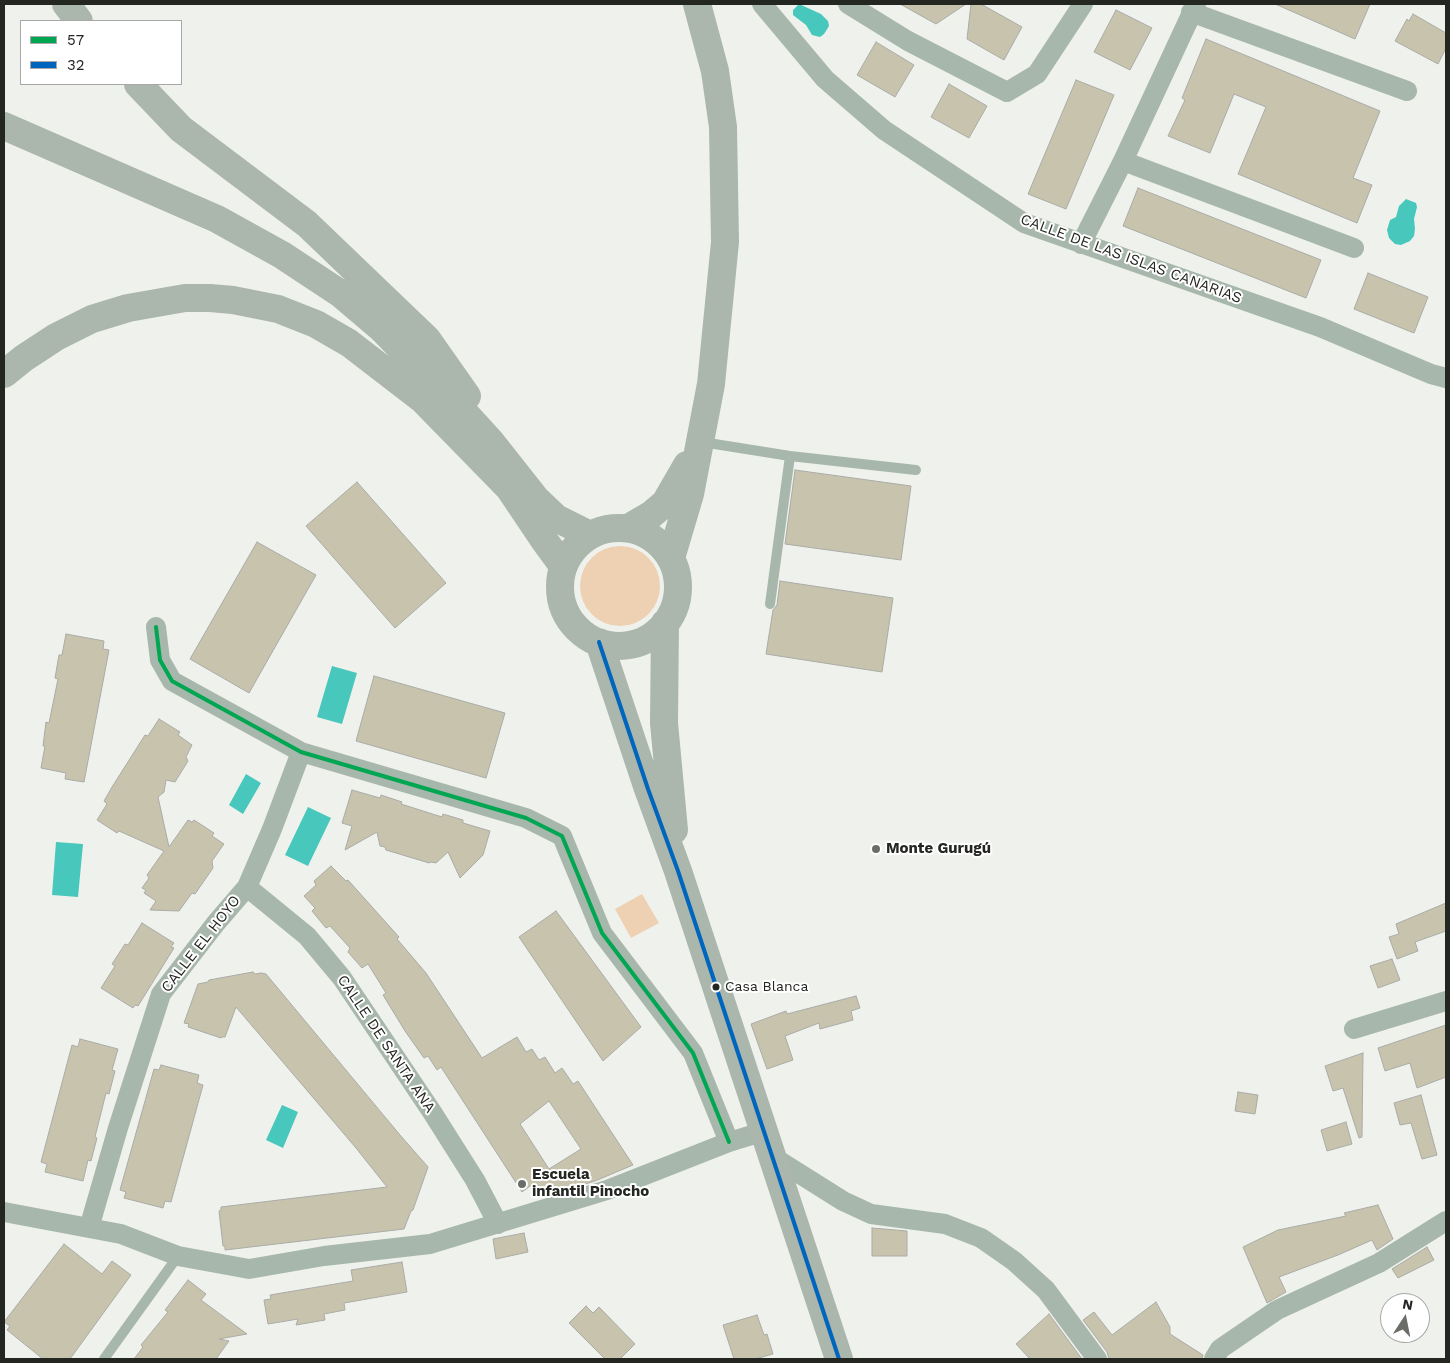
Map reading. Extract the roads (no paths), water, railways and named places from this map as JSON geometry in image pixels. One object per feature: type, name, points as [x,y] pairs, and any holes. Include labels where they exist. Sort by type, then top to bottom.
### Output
[{"type":"highway","points":[[66,4],[78,20]]},
{"type":"highway","points":[[671,558],[690,494],[701,442],[712,374],[725,242],[723,127],[715,71],[697,4]]},
{"type":"highway","points":[[139,85],[181,129],[307,224],[427,339],[465,392],[491,442]]},
{"type":"highway","points":[[4,126],[217,219],[282,255],[341,294],[381,328],[422,371],[440,386],[491,442],[536,499],[556,518],[590,535]]},
{"type":"highway","points":[[4,374],[56,337],[92,319],[128,308],[185,298],[210,298],[233,300],[278,309],[316,324],[349,343],[423,400],[509,488]]},
{"type":"highway","points":[[422,371],[509,488],[563,566]]},
{"type":"highway","points":[[628,528],[652,514],[665,503],[701,442]]},
{"type":"highway","points":[[628,528],[645,534],[660,544],[671,558],[677,575],[678,592],[674,608],[666,623],[652,636],[636,643],[617,646],[599,642],[583,634],[570,620],[562,603],[560,584],[563,566],[579,543],[590,535],[608,529],[628,528]]},
{"type":"highway","points":[[666,623],[664,724],[678,871]]},
{"type":"highway","points":[[599,642],[648,789],[678,871],[839,1359]]},
{"type":"street","name":"CALLE DE LAS ISLAS CANARIAS","points":[[762,4],[825,80],[884,130],[1024,224],[1320,327],[1431,374],[1446,378]]},
{"type":"street","points":[[848,4],[908,41],[1007,92],[1038,74],[1083,4]]},
{"type":"street","points":[[1081,244],[1123,161],[1194,8],[1406,91]]},
{"type":"street","points":[[1123,161],[1354,248]]},
{"type":"street","points":[[156,627],[160,660],[172,681],[301,752],[526,818],[562,836],[602,933],[693,1053],[729,1142]]},
{"type":"street","name":"CALLE EL HOYO","points":[[89,1228],[118,1128],[161,994],[216,923],[247,887],[272,829],[301,752]]},
{"type":"street","name":"CALLE DE SANTA ANA","points":[[247,887],[307,936],[342,978],[466,1165],[498,1224]]},
{"type":"street","points":[[1354,1029],[1446,1001]]},
{"type":"street","points":[[4,1212],[121,1234],[178,1256],[249,1269],[324,1256],[430,1244],[607,1190],[729,1142],[765,1131]]},
{"type":"street","points":[[772,1157],[843,1201],[871,1214],[945,1224],[981,1238],[1014,1261],[1046,1290],[1097,1359]]},
{"type":"street","points":[[1214,1359],[1220,1349],[1277,1310],[1379,1264],[1446,1221]]},
{"type":"lane","points":[[701,442],[790,456],[916,470]]},
{"type":"lane","points":[[770,604],[790,456]]},
{"type":"lane","points":[[104,1359],[178,1256]]},
{"type":"water","points":[[799,4],[821,14],[828,21],[829,26],[820,37],[812,35],[806,25],[793,15],[793,10]]},
{"type":"water","points":[[1406,199],[1416,203],[1417,207],[1414,219],[1414,236],[1410,241],[1401,245],[1395,244],[1389,238],[1387,230],[1390,220],[1396,217],[1399,206]]},
{"type":"water","points":[[332,666],[357,673],[342,724],[317,717]]},
{"type":"water","points":[[246,774],[261,783],[243,814],[229,805]]},
{"type":"water","points":[[308,807],[331,818],[308,866],[285,855]]},
{"type":"water","points":[[56,842],[83,844],[78,897],[52,895]]},
{"type":"water","points":[[282,1105],[298,1112],[283,1148],[266,1140]]},
{"type":"place","name":"Monte Gurugú","points":[[876,849]]},
{"type":"place","name":"Casa Blanca","points":[[716,987]]},
{"type":"place","name":"Escuela infantil Pinocho","points":[[522,1184]]}]
